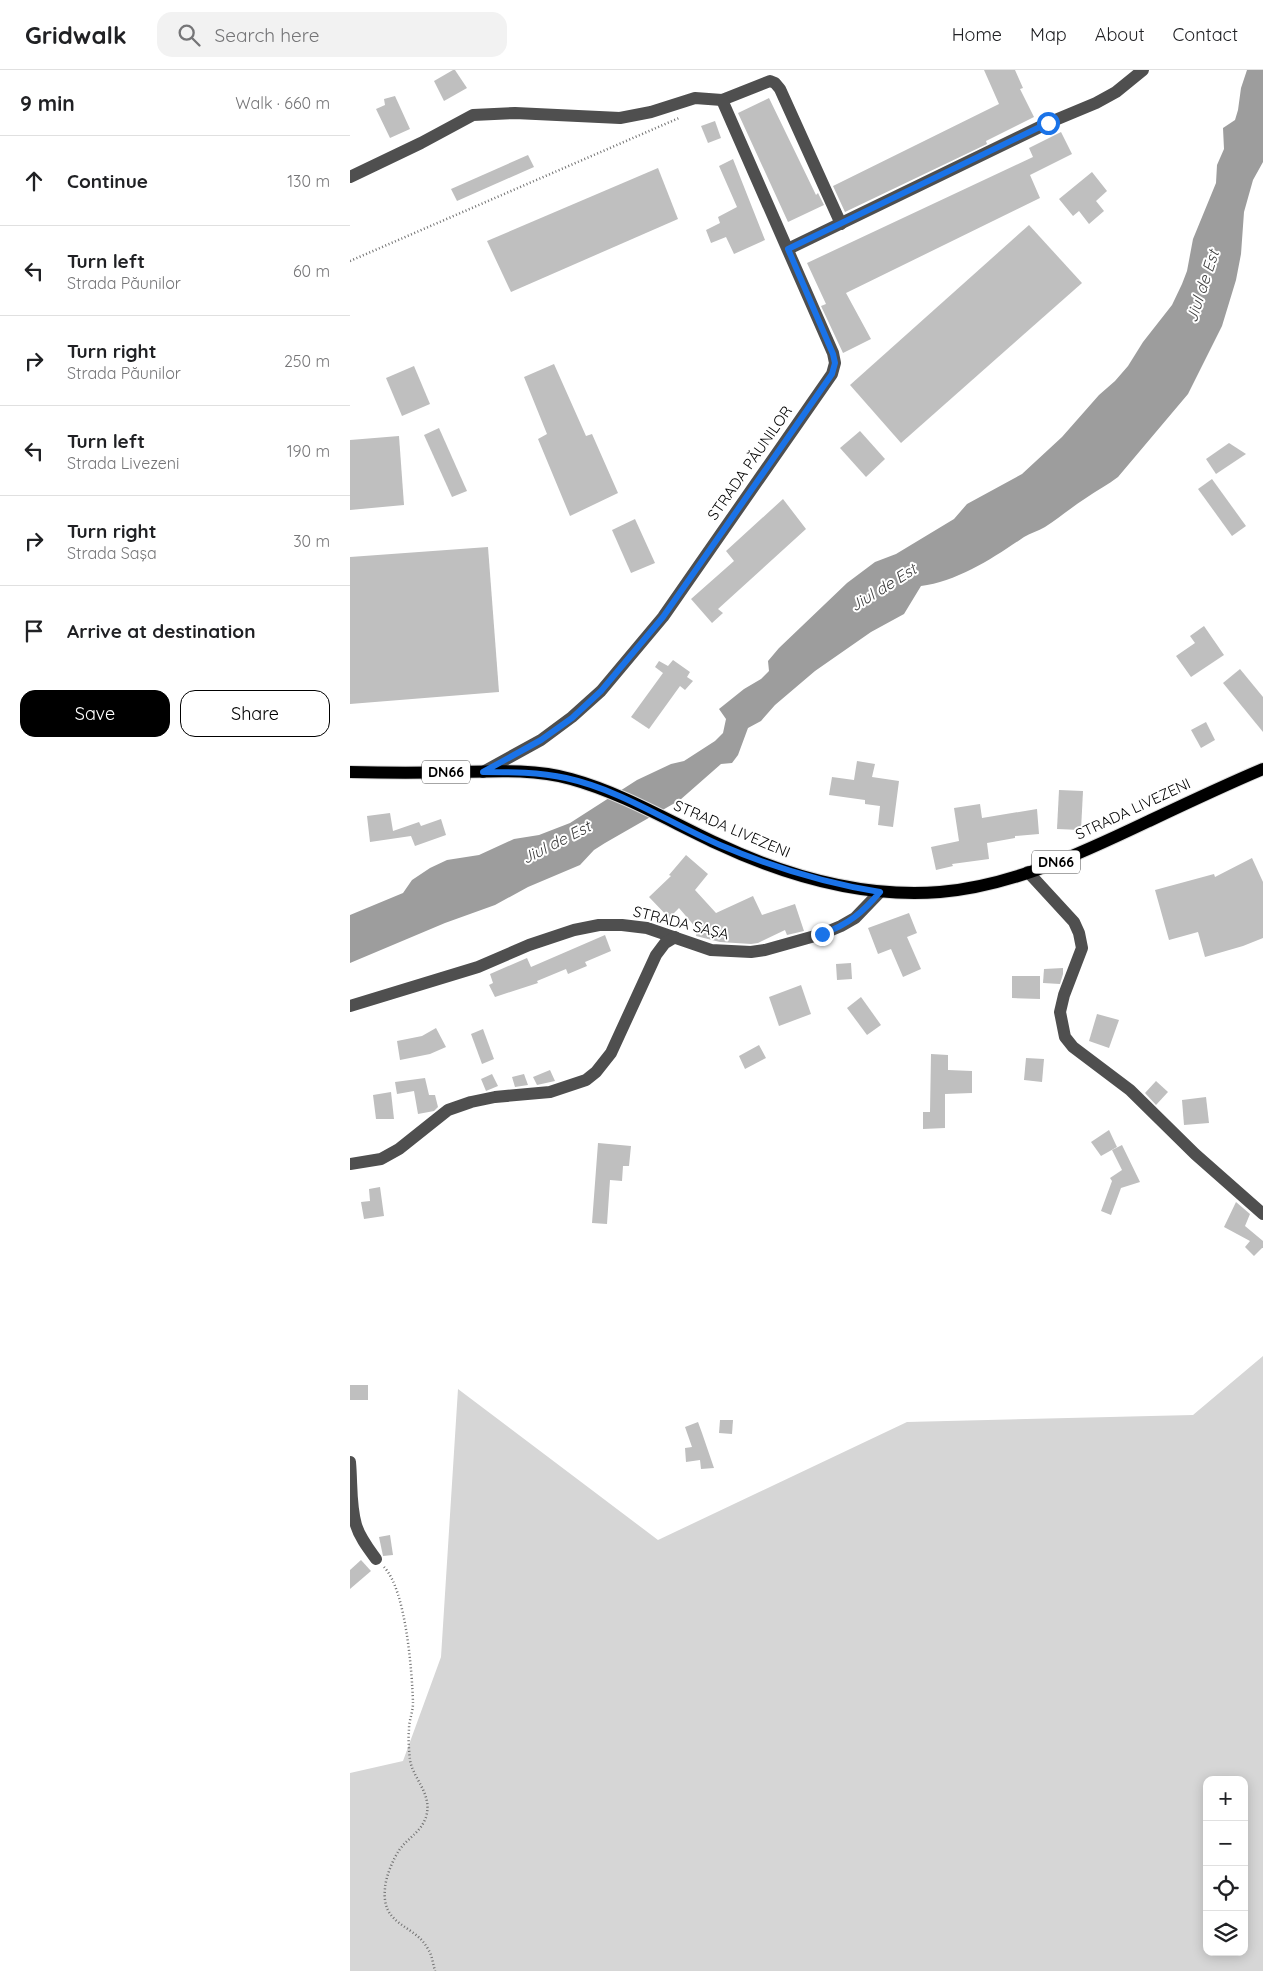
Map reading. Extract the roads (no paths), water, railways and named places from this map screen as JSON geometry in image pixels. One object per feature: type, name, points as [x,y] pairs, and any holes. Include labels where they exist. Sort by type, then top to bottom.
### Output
[{"type":"main road","name":"STRADA LIVEZENI","points":[[350,772],[483,772],[541,774],[567,778],[595,786],[717,844],[785,870],[812,878],[880,892],[942,892],[981,885],[1028,872],[1102,843],[1263,769]]},
{"type":"street","points":[[788,249],[1048,123],[1096,103],[1116,92],[1143,70]]},
{"type":"street","points":[[350,177],[421,143],[474,114],[525,113],[588,118],[620,118],[651,112],[695,98],[722,100],[770,81],[775,83],[780,89],[841,224]]},
{"type":"street","name":"STRADA PĂUNILOR","points":[[483,772],[541,740],[572,718],[601,691],[663,617],[832,374],[835,363],[833,354],[722,100]]},
{"type":"street","points":[[1028,872],[1074,922],[1079,934],[1082,948],[1064,995],[1060,1012],[1066,1037],[1073,1047],[1130,1090],[1195,1154],[1263,1214]]},
{"type":"street","name":"STRADA SAŞA","points":[[350,1006],[478,967],[529,945],[574,930],[599,925],[647,928],[711,950],[744,952],[765,950],[841,926],[866,908],[880,892]]},
{"type":"street","points":[[350,1164],[381,1159],[399,1149],[448,1110],[463,1104],[495,1097],[550,1092],[586,1080],[596,1072],[611,1053],[656,955],[665,944],[675,937]]},
{"type":"street","points":[[350,1462],[356,1525],[363,1541],[376,1559]]},
{"type":"water","name":"Jiul de Est","points":[[1247,70],[1263,70],[1263,162],[1253,180],[1244,212],[1241,254],[1236,280],[1222,326],[1188,394],[1118,477],[1045,527],[1024,537],[975,568],[935,584],[921,586],[904,614],[871,632],[815,671],[775,705],[761,721],[748,728],[738,755],[732,763],[721,764],[680,800],[594,850],[580,865],[528,887],[495,905],[445,923],[350,963],[350,915],[403,893],[412,880],[447,860],[479,855],[514,839],[539,835],[570,823],[637,780],[671,764],[684,761],[715,741],[723,733],[726,719],[719,709],[744,689],[761,679],[769,671],[768,661],[779,648],[847,583],[875,562],[896,554],[954,519],[967,504],[1022,474],[1062,437],[1128,366],[1143,342],[1172,305],[1187,271],[1193,239],[1216,183],[1217,165],[1224,149],[1223,128],[1235,120],[1241,88]]}]
